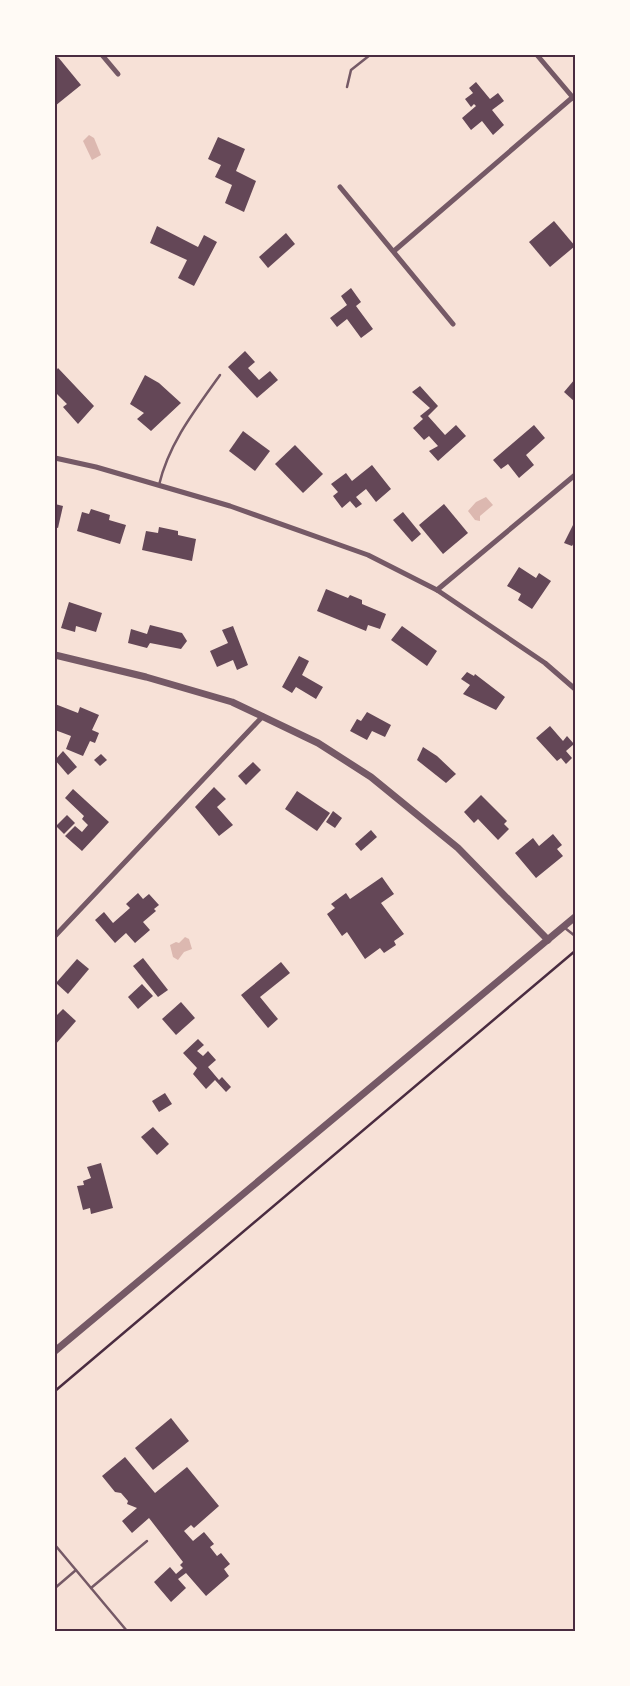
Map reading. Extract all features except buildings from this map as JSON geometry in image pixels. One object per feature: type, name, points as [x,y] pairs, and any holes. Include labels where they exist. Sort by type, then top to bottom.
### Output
[{"type":"street","points":[[102,55],[118,74]]},
{"type":"street","points":[[394,251],[574,99],[538,55]]},
{"type":"street","points":[[340,187],[453,324]]},
{"type":"street","points":[[55,458],[96,467],[230,506],[368,555],[437,590],[545,663],[575,689]]},
{"type":"street","points":[[437,590],[575,475]]},
{"type":"street","points":[[55,654],[146,677],[232,702],[318,744],[371,777],[458,848],[548,940]]},
{"type":"street","points":[[55,936],[263,716]]},
{"type":"street","points":[[55,1351],[575,917]]},
{"type":"lane","points":[[347,87],[351,70],[370,55]]},
{"type":"lane","points":[[159,485],[164,464],[176,441],[220,375]]},
{"type":"lane","points":[[564,927],[575,936]]},
{"type":"lane","points":[[91,1588],[147,1541]]},
{"type":"lane","points":[[55,1546],[127,1631]]},
{"type":"lane","points":[[55,1588],[76,1570]]},
{"type":"path","points":[[55,1391],[575,951]]},
{"type":"shaded area","points":[[89,135],[94,138],[101,155],[92,160],[83,141]]},
{"type":"shaded area","points":[[486,497],[493,505],[480,516],[480,521],[475,520],[468,511],[476,502]]},
{"type":"shaded area","points":[[185,937],[189,939],[192,949],[184,952],[178,960],[173,957],[170,945],[176,942],[179,943]]}]
